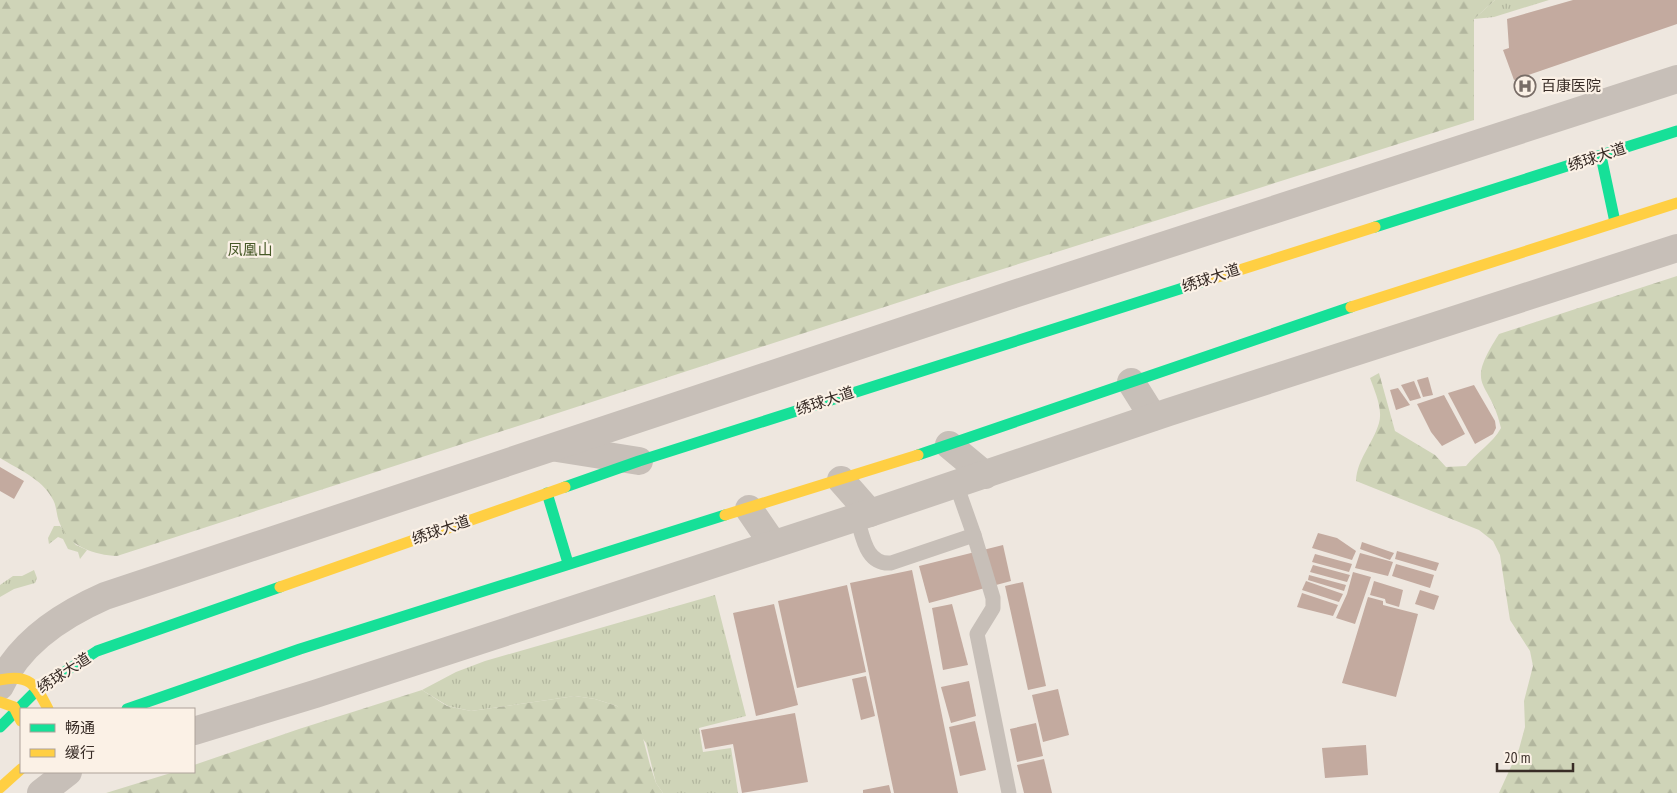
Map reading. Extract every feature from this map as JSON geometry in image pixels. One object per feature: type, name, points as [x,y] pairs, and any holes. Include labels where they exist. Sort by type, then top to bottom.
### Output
[{"type":"main road","name":"绣球大道","points":[[0,727],[16,708],[38,689],[97,651],[639,461],[1677,131]]},
{"type":"main road","points":[[1601,156],[1615,222]]},
{"type":"main road","points":[[130,708],[300,649],[568,563],[749,509],[949,445],[1419,284],[1677,203]]},
{"type":"main road","points":[[546,493],[568,563]]},
{"type":"main road","points":[[20,718],[16,708],[5,702],[1,687],[16,676],[28,680],[38,689],[48,708]]},
{"type":"main road","points":[[0,788],[20,770]]},
{"type":"street","points":[[1,687],[15,660],[49,628],[82,606],[105,596],[1020,292],[1677,80]]},
{"type":"street","points":[[195,731],[315,694],[863,516],[1153,417],[1677,248]]},
{"type":"street","points":[[1131,382],[1153,417]]},
{"type":"street","points":[[949,445],[985,475]]},
{"type":"street","points":[[552,447],[639,461]]},
{"type":"street","points":[[841,480],[863,516]]},
{"type":"street","points":[[749,509],[773,544]]},
{"type":"street","points":[[41,793],[67,773]]},
{"type":"lane","points":[[956,484],[993,598],[992,608],[977,634],[1009,793]]},
{"type":"lane","points":[[863,516],[869,554],[875,560],[883,563],[891,563],[974,535]]},
{"type":"green space","name":"凤凰山","points":[[0,0],[1495,0],[1474,19],[1474,120],[946,287],[117,556],[92,552],[70,539],[60,524],[54,501],[48,491],[29,475],[0,458]]},
{"type":"green space","points":[[1495,0],[1549,0],[1494,17],[1474,19]]},
{"type":"green space","points":[[1677,276],[1677,793],[1499,793],[1519,749],[1525,727],[1524,701],[1533,666],[1530,651],[1510,620],[1500,555],[1493,541],[1479,530],[1356,481],[1359,466],[1376,431],[1380,418],[1378,401],[1370,378],[1379,373],[1395,431],[1435,455],[1446,467],[1466,466],[1493,439],[1501,428],[1491,400],[1482,383],[1481,375],[1488,352],[1499,334]]},
{"type":"green space","points":[[54,526],[60,526],[76,545],[87,550],[80,559],[78,552],[68,549],[63,539],[58,537],[49,544],[48,538]]},
{"type":"green space","points":[[34,570],[37,578],[35,583],[14,589],[0,597],[0,585],[13,576],[22,576]]},
{"type":"green space","points":[[715,595],[746,716],[699,728],[703,752],[731,748],[738,793],[663,793],[656,783],[646,743],[617,706],[595,699],[575,696],[471,711],[448,706],[422,690],[456,672],[485,661]]},
{"type":"green space","points":[[422,690],[447,706],[471,711],[575,696],[595,699],[617,706],[639,723],[656,783],[663,793],[106,793],[171,773],[195,773],[195,765]]},
{"type":"building","points":[[1573,0],[1677,0],[1677,24],[1514,80],[1503,50],[1509,48],[1507,19]]},
{"type":"building","points":[[1428,377],[1433,395],[1423,397],[1417,380]]},
{"type":"building","points":[[1414,381],[1421,398],[1410,401],[1401,385]]},
{"type":"building","points":[[1474,385],[1495,421],[1496,428],[1493,434],[1475,444],[1448,393]]},
{"type":"building","points":[[1398,388],[1410,405],[1396,410],[1390,390]]},
{"type":"building","points":[[1444,395],[1465,434],[1442,446],[1431,432],[1417,404]]},
{"type":"building","points":[[0,467],[24,481],[14,499],[0,491]]},
{"type":"building","points":[[1318,533],[1337,538],[1356,551],[1352,560],[1312,548]]},
{"type":"building","points":[[1362,542],[1394,553],[1390,560],[1360,549]]},
{"type":"building","points":[[1003,545],[1011,581],[929,603],[919,566]]},
{"type":"building","points":[[1397,551],[1439,563],[1436,571],[1395,559]]},
{"type":"building","points":[[1360,553],[1393,562],[1388,576],[1355,568]]},
{"type":"building","points":[[1315,554],[1352,564],[1349,572],[1312,562]]},
{"type":"building","points":[[1396,564],[1434,575],[1430,588],[1392,576]]},
{"type":"building","points":[[1313,565],[1350,575],[1347,582],[1310,572]]},
{"type":"building","points":[[912,570],[958,793],[894,793],[850,583]]},
{"type":"building","points":[[1353,572],[1371,577],[1355,624],[1336,618],[1347,594]]},
{"type":"building","points":[[1309,575],[1346,585],[1344,591],[1308,580]]},
{"type":"building","points":[[1306,581],[1343,594],[1339,602],[1302,590]]},
{"type":"building","points":[[1374,581],[1403,590],[1399,607],[1386,603],[1385,599],[1370,595]]},
{"type":"building","points":[[1023,582],[1046,686],[1028,690],[1005,586]]},
{"type":"building","points":[[847,585],[866,672],[797,688],[778,601]]},
{"type":"building","points":[[1420,590],[1439,596],[1434,610],[1415,604]]},
{"type":"building","points":[[1302,593],[1338,605],[1333,616],[1297,607]]},
{"type":"building","points":[[1368,597],[1383,601],[1383,605],[1418,614],[1396,697],[1342,683]]},
{"type":"building","points":[[774,604],[798,705],[756,716],[733,613]]},
{"type":"building","points":[[952,604],[968,665],[943,670],[932,608]]},
{"type":"building","points":[[866,676],[875,716],[861,720],[852,679]]},
{"type":"building","points":[[969,681],[976,716],[951,723],[941,687]]},
{"type":"building","points":[[1058,689],[1069,735],[1043,742],[1032,695]]},
{"type":"building","points":[[795,713],[808,782],[742,793],[733,744],[705,749],[701,730]]},
{"type":"building","points":[[975,721],[986,770],[960,776],[949,727]]},
{"type":"building","points":[[1036,723],[1043,756],[1017,762],[1010,729]]},
{"type":"building","points":[[1366,745],[1368,775],[1325,778],[1322,748]]},
{"type":"building","points":[[1044,759],[1052,793],[1024,793],[1017,765]]},
{"type":"building","points":[[889,785],[891,793],[863,793],[863,790]]},
{"type":"traffic: fast","points":[[1375,227],[1677,131]]},
{"type":"traffic: fast","points":[[1601,156],[1615,222]]},
{"type":"traffic: fast","points":[[565,487],[639,461],[1208,280]]},
{"type":"traffic: fast","points":[[918,455],[1351,307]]},
{"type":"traffic: fast","points":[[547,493],[568,563]]},
{"type":"traffic: fast","points":[[130,708],[300,649],[725,515]]},
{"type":"traffic: fast","points":[[0,727],[38,689],[97,651],[280,587]]},
{"type":"traffic: slow","points":[[1351,307],[1677,203]]},
{"type":"traffic: slow","points":[[1208,280],[1375,227]]},
{"type":"traffic: slow","points":[[725,515],[918,455]]},
{"type":"traffic: slow","points":[[280,587],[565,487]]},
{"type":"traffic: slow","points":[[0,680],[10,678],[25,680],[40,693],[48,708]]},
{"type":"traffic: slow","points":[[0,702],[14,707],[20,719]]},
{"type":"traffic: slow","points":[[0,788],[20,770]]},
{"type":"place","name":"百康医院","points":[[1525,86]]}]
